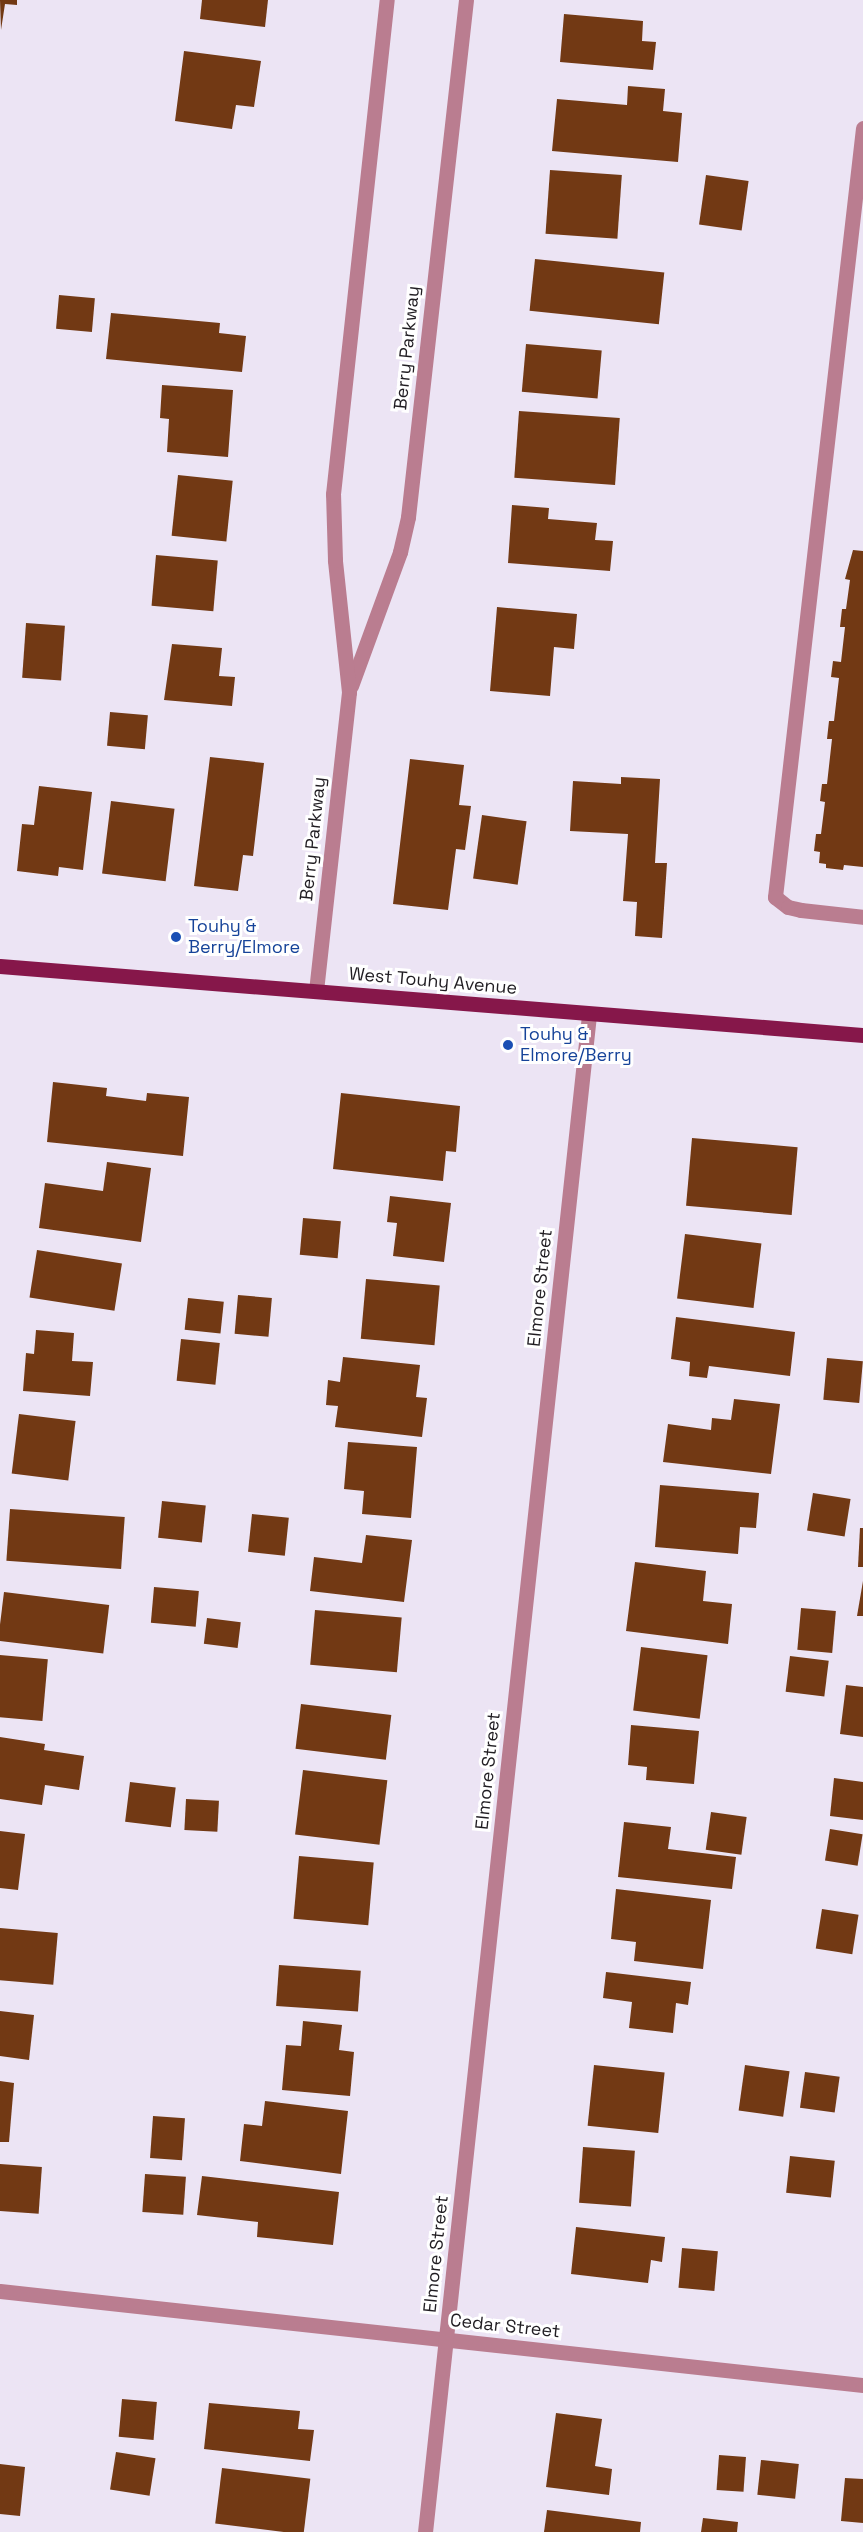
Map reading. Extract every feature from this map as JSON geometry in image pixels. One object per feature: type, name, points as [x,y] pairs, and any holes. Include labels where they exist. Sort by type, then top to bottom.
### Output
[{"type":"main road","name":"West Touhy Avenue","points":[[0,966],[863,1035]]},
{"type":"street","name":"Berry Parkway","points":[[316,991],[349,692],[335,560],[333,494],[387,0]]},
{"type":"street","name":"Berry Parkway","points":[[349,692],[400,552],[408,517],[466,0]]},
{"type":"street","points":[[863,128],[775,897],[788,907],[801,910],[863,917]]},
{"type":"street","name":"Elmore Street","points":[[425,2532],[589,1014]]},
{"type":"street","name":"Cedar Street","points":[[0,2291],[863,2385]]},
{"type":"building","points":[[0,0],[17,0],[17,5],[5,4],[1,30]]},
{"type":"building","points":[[202,0],[268,0],[265,27],[200,19]]},
{"type":"building","points":[[564,14],[643,21],[642,41],[656,42],[653,70],[560,62]]},
{"type":"building","points":[[184,51],[261,61],[254,107],[236,105],[232,129],[175,121]]},
{"type":"building","points":[[628,86],[665,89],[663,111],[682,113],[678,162],[552,151],[557,99],[627,105]]},
{"type":"building","points":[[550,170],[622,175],[617,239],[546,234]]},
{"type":"building","points":[[706,175],[749,181],[742,230],[699,225]]},
{"type":"building","points":[[535,259],[664,273],[659,324],[530,311]]},
{"type":"building","points":[[59,295],[95,298],[92,332],[56,329]]},
{"type":"building","points":[[111,313],[220,323],[219,333],[246,336],[242,372],[106,359]]},
{"type":"building","points":[[526,344],[602,351],[598,398],[522,392]]},
{"type":"building","points":[[162,385],[233,390],[228,457],[167,452],[169,419],[160,418]]},
{"type":"building","points":[[519,411],[620,418],[615,485],[514,478]]},
{"type":"building","points":[[178,475],[233,481],[226,541],[172,536]]},
{"type":"building","points":[[512,505],[549,508],[548,519],[597,523],[595,540],[613,541],[610,571],[508,563]]},
{"type":"building","points":[[853,550],[863,551],[863,867],[844,865],[843,870],[826,868],[826,864],[819,863],[820,852],[814,851],[816,834],[821,834],[825,802],[820,801],[822,784],[827,784],[832,739],[827,739],[829,721],[834,721],[839,678],[831,677],[833,661],[841,662],[845,627],[840,627],[842,609],[846,609],[850,580],[845,579]]},
{"type":"building","points":[[156,555],[218,560],[213,611],[152,606]]},
{"type":"building","points":[[497,607],[577,614],[574,649],[554,647],[550,696],[490,691]]},
{"type":"building","points":[[26,623],[65,626],[61,681],[22,678]]},
{"type":"building","points":[[172,644],[222,648],[219,676],[235,677],[232,706],[164,700]]},
{"type":"building","points":[[110,712],[148,715],[145,749],[107,746]]},
{"type":"building","points":[[210,757],[264,763],[253,856],[243,855],[238,891],[194,886]]},
{"type":"building","points":[[410,759],[464,765],[459,805],[471,806],[465,850],[456,849],[448,910],[393,904]]},
{"type":"building","points":[[621,777],[660,779],[655,863],[667,863],[662,938],[635,936],[637,902],[623,901],[628,834],[570,831],[573,781],[621,784]]},
{"type":"building","points":[[39,786],[92,792],[83,870],[59,867],[58,876],[17,871],[22,824],[34,825]]},
{"type":"building","points":[[111,801],[175,809],[166,881],[102,873]]},
{"type":"building","points":[[482,815],[527,821],[518,885],[473,878]]},
{"type":"building","points":[[53,1082],[107,1088],[106,1096],[146,1101],[147,1093],[189,1097],[183,1156],[47,1142]]},
{"type":"building","points":[[341,1093],[460,1106],[456,1152],[446,1151],[443,1181],[333,1169]]},
{"type":"building","points":[[692,1138],[798,1147],[792,1215],[686,1206]]},
{"type":"building","points":[[107,1162],[151,1168],[141,1242],[39,1228],[45,1183],[103,1191]]},
{"type":"building","points":[[390,1196],[451,1203],[444,1262],[393,1256],[397,1223],[387,1222]]},
{"type":"building","points":[[303,1218],[341,1221],[338,1258],[300,1255]]},
{"type":"building","points":[[685,1234],[761,1243],[754,1308],[677,1299]]},
{"type":"building","points":[[37,1250],[122,1263],[114,1311],[29,1297]]},
{"type":"building","points":[[366,1279],[440,1285],[434,1345],[361,1339]]},
{"type":"building","points":[[238,1295],[272,1298],[268,1337],[235,1334]]},
{"type":"building","points":[[188,1298],[224,1302],[220,1334],[185,1330]]},
{"type":"building","points":[[676,1317],[795,1332],[790,1376],[709,1366],[707,1378],[689,1376],[690,1362],[671,1359]]},
{"type":"building","points":[[36,1330],[74,1333],[72,1361],[93,1362],[90,1396],[23,1391],[26,1353],[34,1354]]},
{"type":"building","points":[[181,1339],[220,1343],[215,1385],[177,1381]]},
{"type":"building","points":[[343,1357],[420,1365],[416,1397],[427,1398],[422,1437],[335,1427],[338,1406],[326,1405],[328,1380],[340,1382]]},
{"type":"building","points":[[827,1358],[863,1361],[859,1403],[823,1400]]},
{"type":"building","points":[[734,1399],[780,1404],[771,1474],[663,1462],[668,1424],[711,1430],[712,1418],[731,1420]]},
{"type":"building","points":[[19,1414],[76,1421],[68,1480],[12,1474]]},
{"type":"building","points":[[348,1442],[417,1447],[411,1518],[362,1514],[364,1491],[344,1489]]},
{"type":"building","points":[[660,1485],[759,1493],[756,1528],[740,1527],[738,1554],[655,1547]]},
{"type":"building","points":[[813,1493],[851,1499],[845,1536],[807,1531]]},
{"type":"building","points":[[162,1501],[206,1506],[202,1542],[158,1538]]},
{"type":"building","points":[[10,1509],[125,1517],[121,1569],[6,1561]]},
{"type":"building","points":[[252,1514],[289,1518],[285,1556],[248,1552]]},
{"type":"building","points":[[860,1528],[863,1528],[863,1567],[858,1567]]},
{"type":"building","points":[[366,1535],[412,1540],[404,1602],[310,1591],[314,1557],[362,1563]]},
{"type":"building","points":[[635,1562],[706,1571],[703,1601],[732,1604],[728,1644],[626,1631]]},
{"type":"building","points":[[863,1581],[863,1616],[857,1616]]},
{"type":"building","points":[[154,1587],[199,1591],[196,1627],[151,1623]]},
{"type":"building","points":[[4,1592],[109,1605],[103,1654],[0,1641]]},
{"type":"building","points":[[801,1608],[836,1611],[832,1653],[797,1650]]},
{"type":"building","points":[[315,1610],[402,1618],[397,1672],[310,1665]]},
{"type":"building","points":[[207,1618],[241,1622],[238,1648],[204,1644]]},
{"type":"building","points":[[641,1647],[708,1655],[700,1719],[633,1711]]},
{"type":"building","points":[[0,1655],[48,1659],[42,1721],[0,1717]]},
{"type":"building","points":[[790,1656],[829,1661],[824,1696],[786,1692]]},
{"type":"building","points":[[846,1685],[863,1687],[863,1737],[840,1734]]},
{"type":"building","points":[[301,1704],[391,1715],[386,1760],[296,1749]]},
{"type":"building","points":[[631,1725],[699,1731],[694,1784],[646,1780],[647,1767],[628,1765]]},
{"type":"building","points":[[0,1737],[45,1744],[44,1750],[84,1756],[79,1790],[45,1785],[42,1805],[0,1799]]},
{"type":"building","points":[[303,1770],[387,1780],[379,1845],[295,1835]]},
{"type":"building","points":[[834,1778],[863,1782],[863,1820],[830,1816]]},
{"type":"building","points":[[130,1782],[176,1788],[171,1827],[125,1822]]},
{"type":"building","points":[[186,1799],[219,1801],[217,1832],[184,1830]]},
{"type":"building","points":[[711,1812],[747,1817],[741,1855],[706,1850]]},
{"type":"building","points":[[624,1822],[671,1827],[668,1849],[736,1857],[732,1889],[618,1877]]},
{"type":"building","points":[[830,1829],[863,1834],[858,1866],[825,1861]]},
{"type":"building","points":[[0,1831],[25,1834],[18,1890],[0,1888]]},
{"type":"building","points":[[299,1856],[374,1863],[368,1925],[294,1919]]},
{"type":"building","points":[[616,1889],[711,1900],[703,1969],[634,1961],[636,1942],[611,1939]]},
{"type":"building","points":[[822,1909],[859,1915],[852,1954],[816,1949]]},
{"type":"building","points":[[0,1928],[58,1933],[53,1985],[0,1980]]},
{"type":"building","points":[[279,1965],[361,1971],[358,2012],[276,2006]]},
{"type":"building","points":[[606,1972],[691,1982],[688,2005],[676,2003],[673,2033],[629,2028],[632,2002],[603,1998]]},
{"type":"building","points":[[0,2011],[34,2015],[29,2060],[0,2056]]},
{"type":"building","points":[[303,2021],[342,2025],[339,2050],[354,2052],[350,2096],[282,2090],[286,2045],[301,2046]]},
{"type":"building","points":[[594,2065],[665,2072],[658,2133],[588,2126]]},
{"type":"building","points":[[745,2065],[790,2071],[783,2117],[739,2111]]},
{"type":"building","points":[[805,2072],[840,2077],[835,2113],[800,2108]]},
{"type":"building","points":[[0,2081],[14,2083],[9,2142],[0,2142]]},
{"type":"building","points":[[265,2101],[348,2111],[341,2174],[240,2161],[244,2124],[262,2126]]},
{"type":"building","points":[[153,2116],[185,2118],[182,2160],[150,2158]]},
{"type":"building","points":[[583,2147],[635,2151],[631,2206],[579,2203]]},
{"type":"building","points":[[790,2156],[835,2161],[831,2198],[786,2193]]},
{"type":"building","points":[[0,2164],[42,2167],[39,2214],[0,2211]]},
{"type":"building","points":[[145,2174],[186,2177],[183,2215],[142,2212]]},
{"type":"building","points":[[202,2176],[339,2192],[333,2245],[257,2237],[258,2222],[197,2215]]},
{"type":"building","points":[[576,2227],[665,2237],[662,2262],[651,2260],[648,2283],[571,2274]]},
{"type":"building","points":[[682,2248],[718,2251],[714,2291],[679,2288]]},
{"type":"building","points":[[122,2399],[157,2402],[154,2440],[119,2437]]},
{"type":"building","points":[[209,2403],[300,2411],[298,2429],[314,2430],[310,2461],[204,2449]]},
{"type":"building","points":[[556,2413],[602,2419],[595,2466],[612,2469],[609,2495],[546,2487]]},
{"type":"building","points":[[116,2452],[156,2458],[150,2496],[110,2490]]},
{"type":"building","points":[[719,2455],[746,2457],[743,2492],[717,2490]]},
{"type":"building","points":[[761,2460],[799,2464],[795,2499],[757,2495]]},
{"type":"building","points":[[0,2464],[25,2467],[20,2516],[0,2514]]},
{"type":"building","points":[[222,2468],[310,2479],[304,2532],[284,2532],[215,2524]]},
{"type":"building","points":[[845,2478],[863,2479],[863,2523],[841,2521]]},
{"type":"building","points":[[547,2510],[641,2522],[640,2532],[544,2532]]},
{"type":"building","points":[[703,2518],[738,2522],[737,2532],[701,2532]]},
{"type":"place","name":"Touhy & Berry/Elmore","points":[[176,937]]},
{"type":"place","name":"Touhy & Elmore/Berry","points":[[508,1045]]}]
